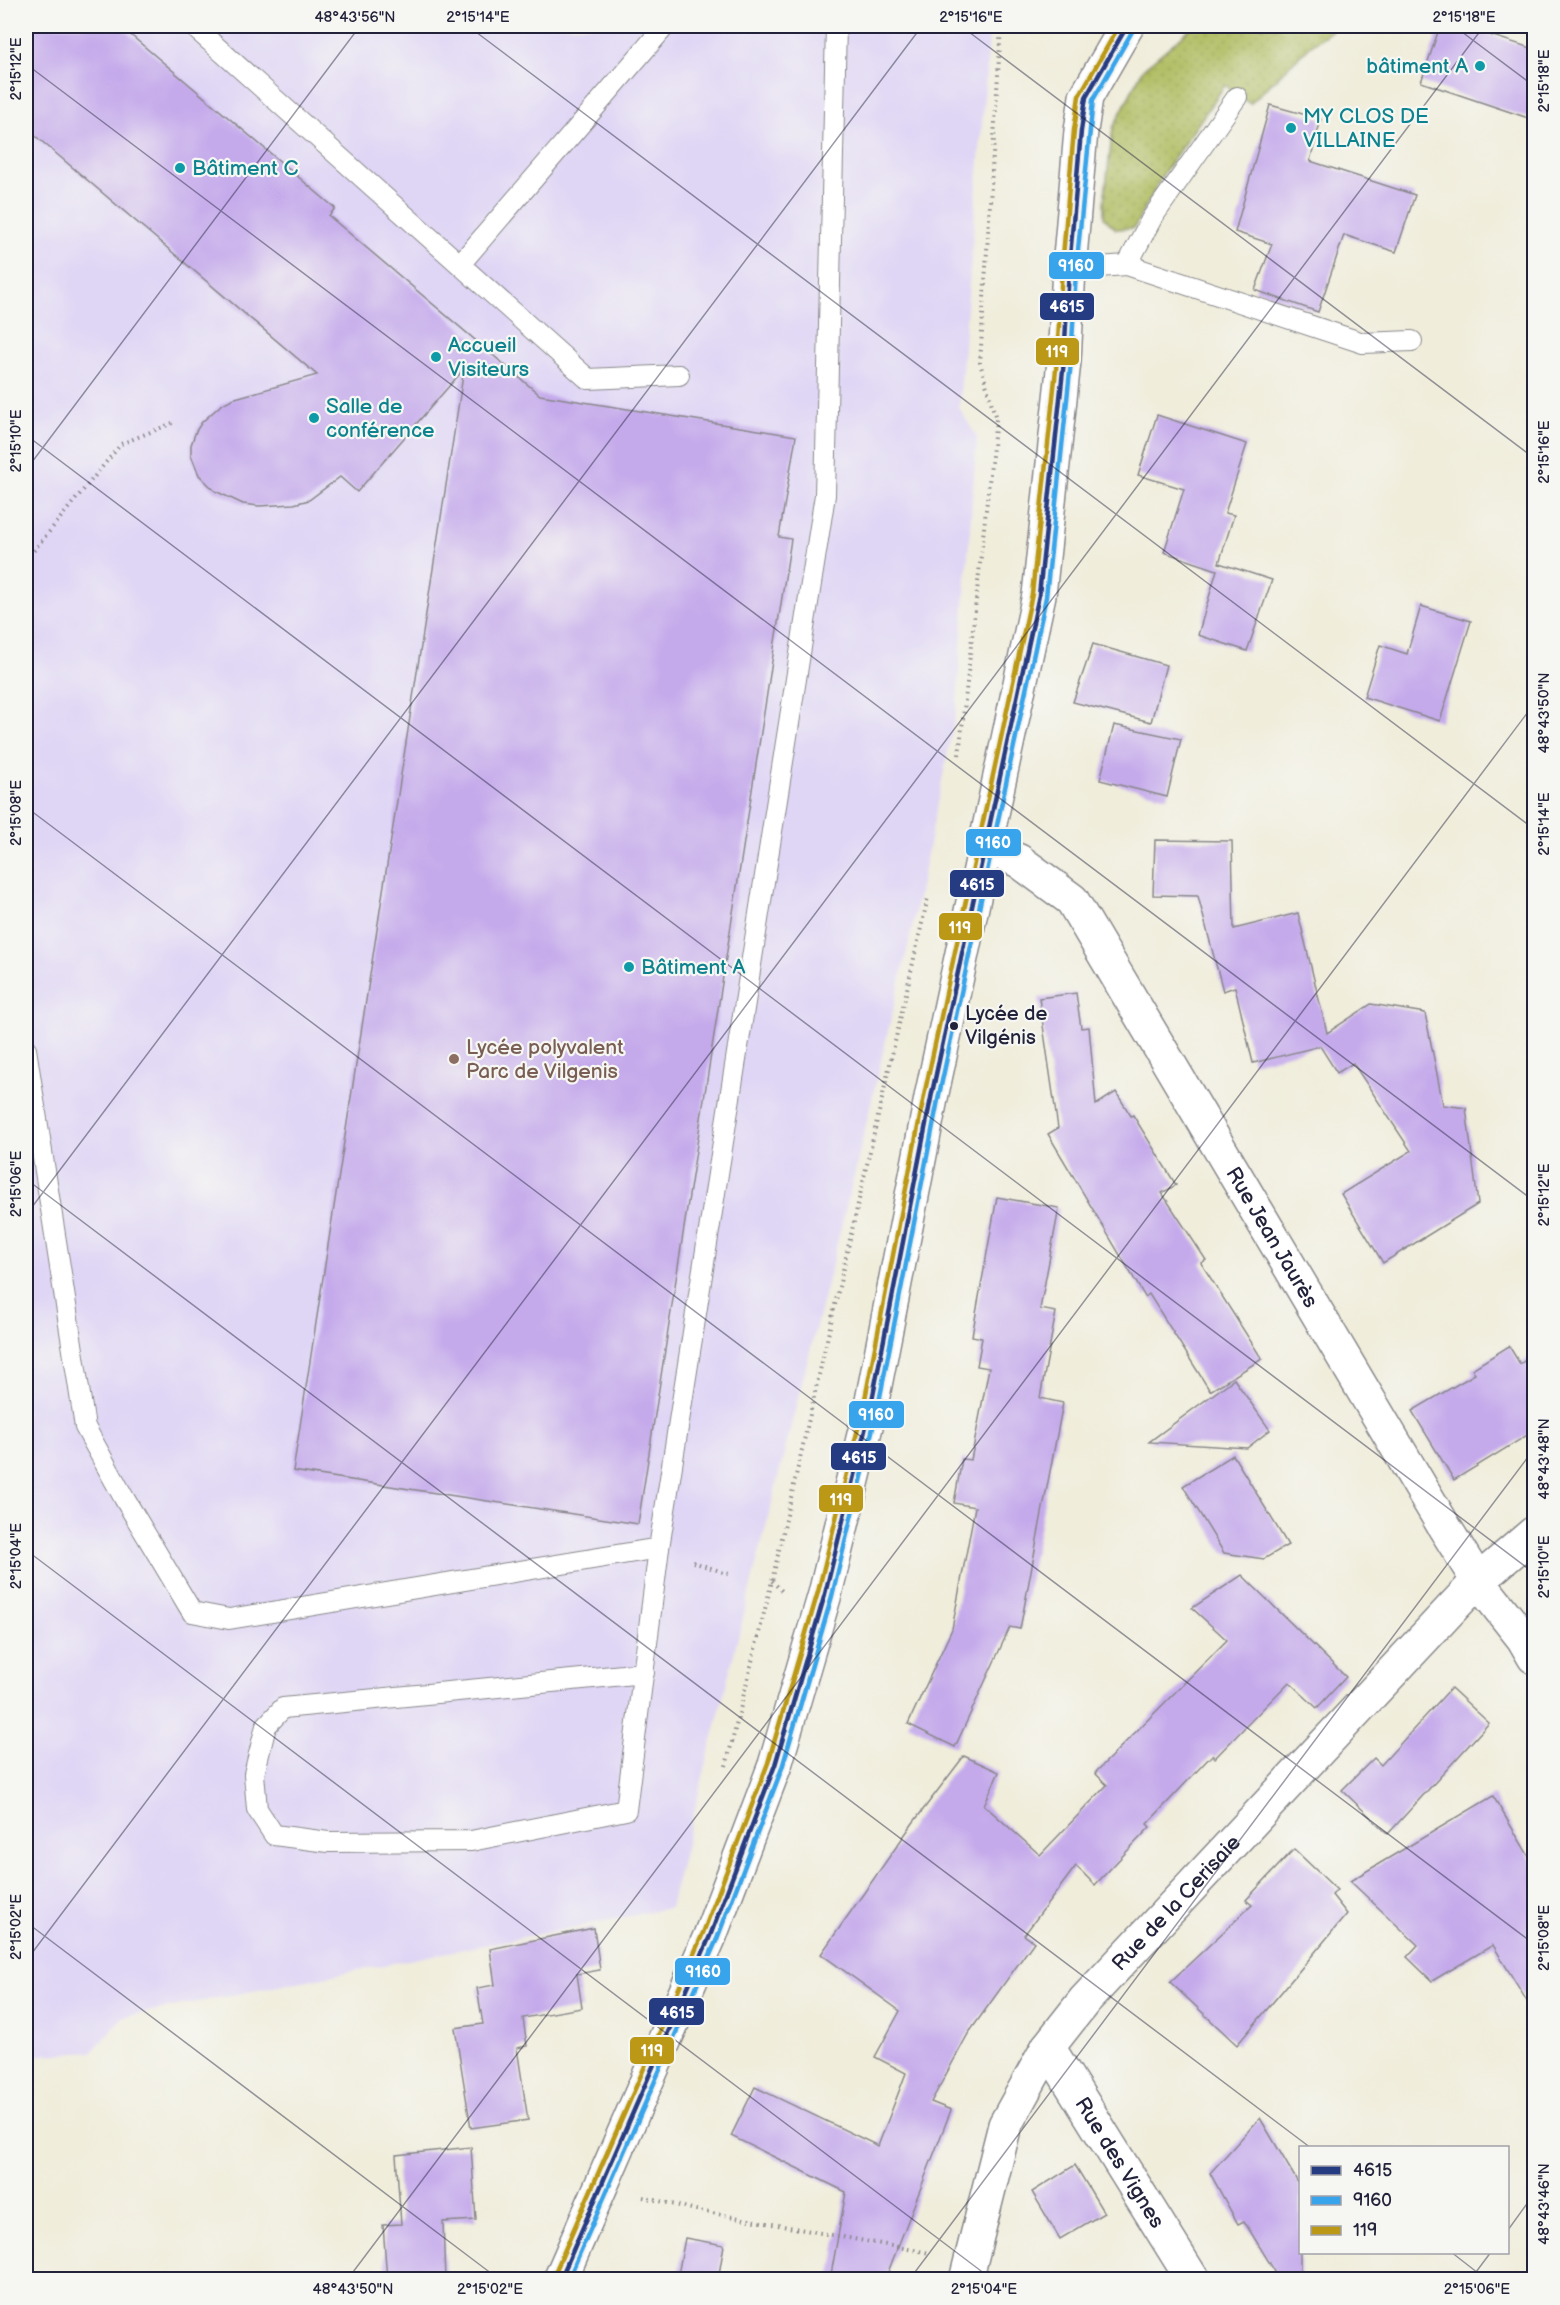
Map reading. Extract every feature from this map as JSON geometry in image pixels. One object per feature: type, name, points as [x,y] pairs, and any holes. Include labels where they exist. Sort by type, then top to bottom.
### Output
[{"type":"street","points":[[560,2280],[710,1936],[778,1754],[825,1594],[871,1406],[932,1093],[1039,595],[1064,361],[1069,269],[1086,97],[1127,26]]},
{"type":"street","name":"Rue Jean Jaurès","points":[[985,846],[1019,861],[1072,900],[1444,1528],[1478,1581],[1523,1638],[1534,1657]]},
{"type":"street","name":"Rue de la Cerisaie","points":[[968,2270],[1005,2125],[1048,2047],[1085,2000],[1478,1581],[1534,1533]]},
{"type":"street","name":"Rue des Vignes","points":[[1048,2047],[1193,2280]]},
{"type":"lane","points":[[193,26],[461,263],[588,379],[679,375]]},
{"type":"lane","points":[[461,263],[665,26]]},
{"type":"lane","points":[[644,1673],[284,1708],[266,1726],[254,1774],[257,1809],[274,1835],[328,1842],[471,1841],[626,1810],[644,1673],[659,1548],[825,495],[836,26]]},
{"type":"lane","points":[[1127,265],[1152,218],[1237,97]]},
{"type":"lane","points":[[1069,269],[1127,265],[1363,343],[1412,341]]},
{"type":"lane","points":[[26,1048],[85,1427],[192,1612],[229,1619],[659,1548]]},
{"type":"path","points":[[958,756],[996,418],[980,363],[1001,26]]},
{"type":"path","points":[[26,560],[121,444],[175,422]]},
{"type":"path","points":[[726,1768],[777,1558],[928,895]]},
{"type":"path","points":[[640,2196],[968,2270]]},
{"type":"shaded area","name":"Lycée polyvalent Parc de Vilgenis","points":[[26,26],[990,26],[959,408],[977,437],[956,712],[909,942],[854,1176],[670,1908],[123,2017],[92,2052],[26,2056]]},
{"type":"green space","points":[[1194,26],[1338,26],[1310,46],[1250,104],[1225,85],[1165,171],[1134,228],[1116,229],[1104,218],[1113,128],[1143,69]]},
{"type":"building","name":"Bâtiment A","points":[[26,26],[120,26],[335,208],[329,216],[540,395],[796,436],[779,537],[791,539],[638,1524],[293,1471],[464,369],[357,492],[340,477],[309,500],[294,504],[259,506],[243,504],[215,491],[199,475],[191,455],[191,445],[202,422],[221,405],[232,399],[317,375],[26,128]]},
{"type":"building","name":"bâtiment A","points":[[1440,26],[1462,26],[1534,49],[1534,120],[1421,82]]},
{"type":"building","points":[[1270,105],[1321,119],[1310,161],[1415,195],[1396,252],[1344,235],[1318,312],[1255,290],[1272,244],[1235,232]]},
{"type":"building","points":[[1157,415],[1247,444],[1225,513],[1234,515],[1219,563],[1272,580],[1247,651],[1198,635],[1217,570],[1164,552],[1184,489],[1138,475]]},
{"type":"building","points":[[1421,606],[1471,621],[1440,721],[1364,697],[1380,645],[1407,654]]},
{"type":"building","points":[[1093,644],[1166,665],[1151,722],[1073,702]]},
{"type":"building","points":[[1114,725],[1181,739],[1167,797],[1100,780]]},
{"type":"building","points":[[1155,840],[1232,841],[1234,929],[1298,913],[1327,1033],[1371,1004],[1425,1013],[1443,1105],[1466,1108],[1478,1204],[1383,1263],[1341,1194],[1411,1151],[1353,1063],[1337,1073],[1320,1046],[1253,1063],[1235,987],[1223,991],[1198,896],[1153,895]]},
{"type":"building","points":[[1076,993],[1081,1028],[1089,1027],[1096,1105],[1116,1092],[1131,1116],[1133,1115],[1176,1185],[1162,1193],[1206,1260],[1201,1263],[1262,1359],[1210,1391],[1149,1294],[1145,1297],[1048,1134],[1058,1128],[1039,998]]},
{"type":"building","points":[[997,1197],[1059,1208],[1040,1309],[1056,1312],[1040,1398],[1063,1403],[1020,1629],[1010,1627],[955,1747],[908,1724],[952,1629],[975,1507],[954,1503],[962,1459],[971,1460],[989,1368],[977,1366],[982,1338],[972,1336]]},
{"type":"building","points":[[1509,1346],[1520,1364],[1534,1354],[1534,1431],[1454,1480],[1412,1411],[1475,1374],[1472,1369]]},
{"type":"building","points":[[1234,1379],[1270,1430],[1247,1448],[1149,1442]]},
{"type":"building","points":[[1233,1455],[1288,1545],[1264,1559],[1224,1553],[1183,1486]]},
{"type":"building","points":[[1242,1575],[1346,1677],[1317,1708],[1289,1682],[1215,1758],[1212,1755],[1147,1824],[1150,1827],[1095,1885],[1076,1866],[1024,1935],[1034,1942],[968,2034],[931,2102],[951,2110],[885,2280],[830,2280],[846,2192],[731,2136],[755,2087],[878,2146],[906,2073],[875,2057],[900,2011],[821,1954],[913,1823],[964,1756],[999,1772],[984,1805],[1040,1855],[1107,1785],[1095,1773],[1227,1640],[1192,1608]]},
{"type":"building","points":[[1451,1688],[1489,1723],[1388,1834],[1342,1790],[1374,1758],[1381,1765]]},
{"type":"building","points":[[1493,1796],[1534,1865],[1534,2013],[1493,1945],[1432,1981],[1407,1957],[1418,1945],[1350,1881]]},
{"type":"building","points":[[1294,1849],[1337,1890],[1332,1895],[1347,1914],[1237,2045],[1170,1982],[1252,1905],[1246,1900]]},
{"type":"building","points":[[594,1928],[600,1970],[577,1974],[582,2008],[523,2018],[527,2046],[517,2048],[528,2120],[471,2128],[455,2028],[483,2024],[477,1988],[495,1985],[490,1949]]},
{"type":"building","points":[[1260,2118],[1299,2184],[1300,2280],[1280,2280],[1244,2221],[1238,2224],[1210,2173]]},
{"type":"building","points":[[471,2147],[476,2220],[443,2222],[445,2280],[387,2280],[383,2225],[401,2224],[396,2155]]},
{"type":"building","points":[[1075,2165],[1104,2213],[1060,2239],[1032,2192]]},
{"type":"building","points":[[685,2238],[724,2245],[718,2280],[677,2280]]},
{"type":"transit line","name":"119","points":[[553,2277],[703,1933],[768,1763],[818,1592],[864,1404],[925,1091],[1032,594],[1057,360],[1062,268],[1079,96],[1119,26]]},
{"type":"transit line","name":"4615","points":[[560,2280],[710,1936],[775,1765],[825,1594],[871,1406],[932,1093],[1039,595],[1064,361],[1069,269],[1086,97],[1127,26]]},
{"type":"transit line","name":"9160","points":[[568,2280],[717,1939],[782,1768],[832,1596],[878,1407],[939,1095],[1046,597],[1071,362],[1076,270],[1093,100],[1133,30]]},
{"type":"place","name":"bâtiment A","points":[[1480,66]]},
{"type":"place","name":"MY CLOS DE VILLAINE","points":[[1291,128]]},
{"type":"place","name":"Bâtiment C","points":[[180,168]]},
{"type":"place","name":"Accueil Visiteurs","points":[[436,357]]},
{"type":"place","name":"Salle de conférence","points":[[314,418]]},
{"type":"place","name":"Bâtiment A","points":[[629,967]]},
{"type":"place","name":"Lycée de Vilgénis","points":[[954,1026]]},
{"type":"place","name":"Lycée polyvalent Parc de Vilgenis","points":[[454,1059]]}]
